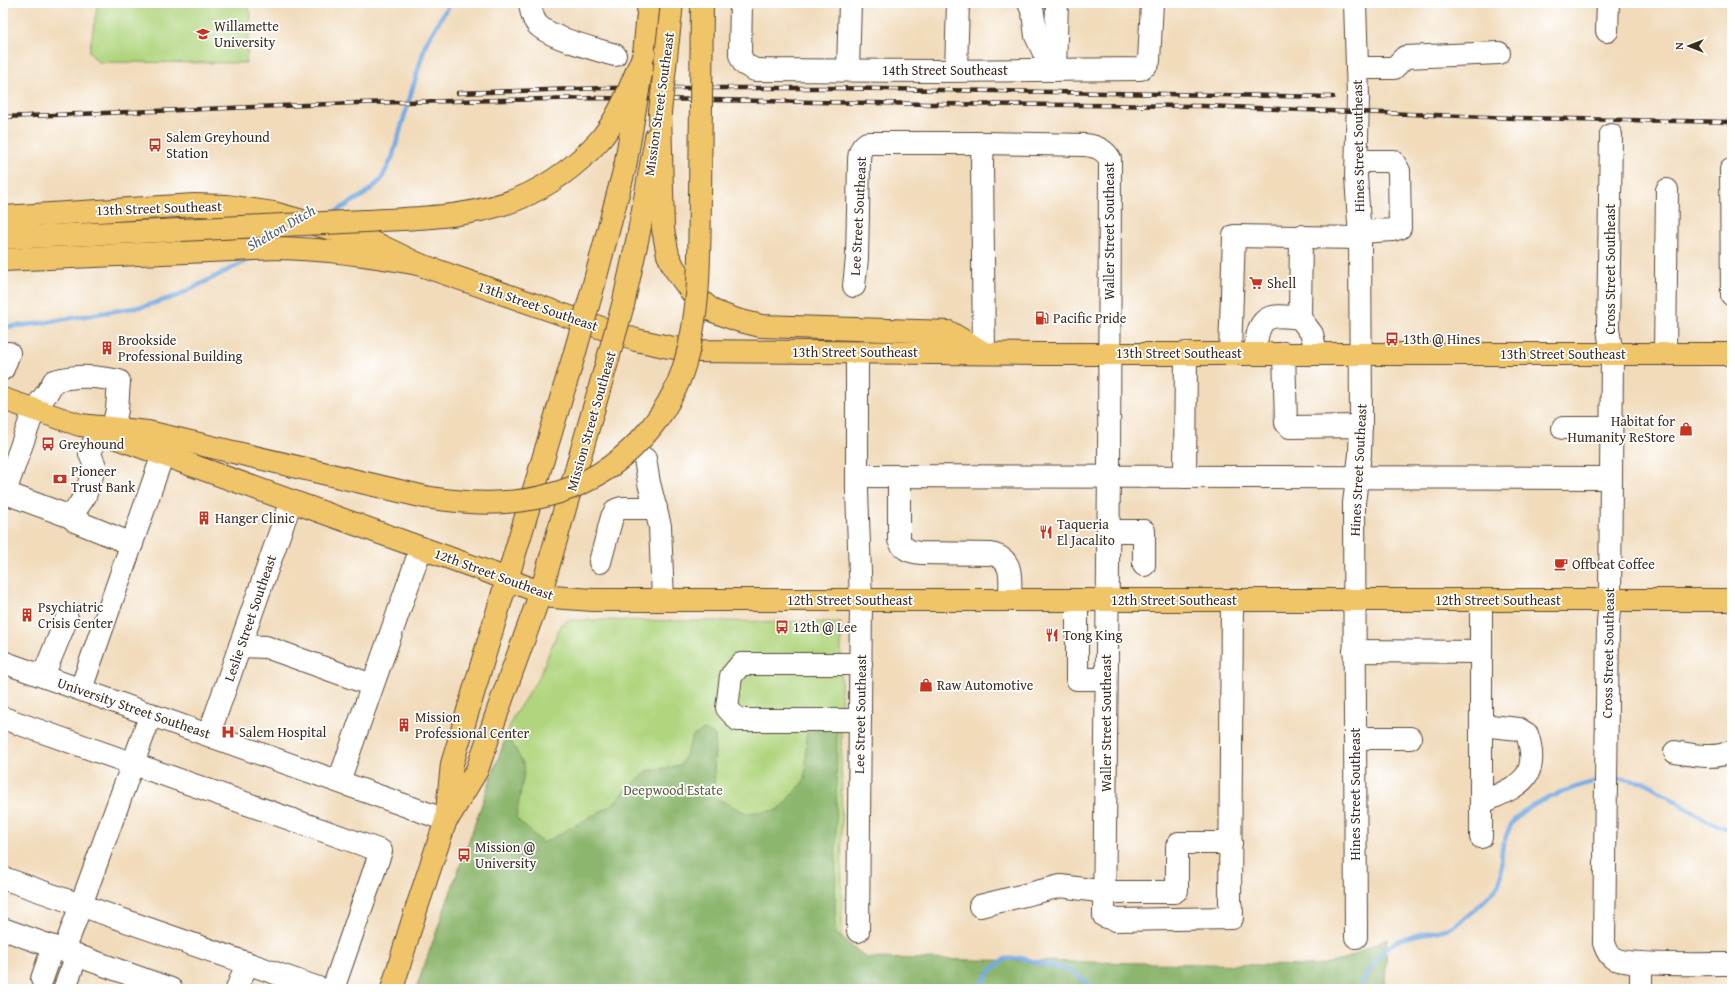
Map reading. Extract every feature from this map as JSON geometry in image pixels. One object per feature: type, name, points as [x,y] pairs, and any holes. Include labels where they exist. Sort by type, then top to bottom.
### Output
[{"type":"main road","name":"Mission Street Southeast","points":[[392,989],[415,913],[446,820],[452,764],[575,352],[625,167],[640,84],[649,3]]},
{"type":"main road","name":"Mission Street Southeast","points":[[446,820],[477,770],[541,592],[623,305],[639,232],[656,170],[660,112],[672,3]]},
{"type":"main road","points":[[100,429],[148,432],[425,497],[448,501],[495,504],[524,501],[556,494],[582,484],[605,471],[625,456],[659,419],[674,392],[685,365],[694,332],[697,308],[699,255],[702,3]]},
{"type":"main road","points":[[3,238],[404,219],[486,208],[519,198],[543,187],[562,175],[580,160],[599,141],[614,120],[644,54]]},
{"type":"main road","points":[[656,170],[663,229],[668,255],[674,268],[692,293],[713,311],[737,320],[761,326],[949,332],[984,353]]},
{"type":"main road","name":"13th Street Southeast","points":[[3,217],[194,205],[226,206],[274,213],[341,242],[418,264],[636,340],[669,348],[694,350],[857,353],[1732,354]]},
{"type":"main road","points":[[3,260],[195,251],[309,248],[341,242]]},
{"type":"main road","name":"12th Street Southeast","points":[[3,399],[34,410],[100,429],[291,502],[421,548],[552,597],[593,600],[1732,600]]},
{"type":"street","points":[[530,3],[533,18],[537,25],[565,40],[615,55]]},
{"type":"street","name":"14th Street Southeast","points":[[741,3],[740,55],[744,64],[755,70],[1140,69],[1149,61],[1152,3]]},
{"type":"street","points":[[848,70],[850,3]]},
{"type":"street","points":[[956,70],[958,3]]},
{"type":"street","points":[[1029,3],[1033,12],[1036,36],[1053,70]]},
{"type":"street","points":[[1053,70],[1057,3]]},
{"type":"street","name":"Hines Street Southeast","points":[[1356,3],[1357,162],[1360,235],[1361,426],[1358,477],[1354,504],[1356,937]]},
{"type":"street","points":[[1607,31],[1608,3]]},
{"type":"street","points":[[1357,68],[1394,68],[1405,57],[1499,53]]},
{"type":"street","name":"Cross Street Southeast","points":[[1611,135],[1608,329],[1612,354],[1610,600],[1608,629],[1604,943],[1608,954],[1614,959],[1641,963]]},
{"type":"street","name":"Waller Street Southeast","points":[[864,146],[872,143],[983,143],[1096,146],[1107,154],[1110,159],[1109,476],[1104,916],[1116,920],[1232,915],[1230,903],[1231,843]]},
{"type":"street","points":[[983,143],[984,353]]},
{"type":"street","name":"Lee Street Southeast","points":[[854,286],[857,258],[859,162],[860,153],[864,146]]},
{"type":"street","points":[[1230,353],[1234,236],[1360,235],[1400,228],[1399,171],[1393,162],[1357,162]]},
{"type":"street","points":[[1731,170],[1732,295]]},
{"type":"street","points":[[1665,354],[1667,190]]},
{"type":"street","points":[[1301,236],[1300,318],[1312,334],[1316,353]]},
{"type":"street","points":[[1255,353],[1257,334],[1262,322],[1275,316],[1300,318]]},
{"type":"street","name":"Lee Street Southeast","points":[[857,353],[857,476],[861,600],[858,930]]},
{"type":"street","points":[[1185,477],[1186,353]]},
{"type":"street","points":[[1284,353],[1286,423],[1290,427],[1361,426]]},
{"type":"street","points":[[71,517],[86,496],[95,466],[90,454],[100,429],[117,410],[119,381],[97,376],[70,376],[54,381],[34,410],[3,494],[71,517],[75,521],[132,544]]},
{"type":"street","points":[[1563,428],[1611,428]]},
{"type":"street","points":[[81,690],[163,454]]},
{"type":"street","points":[[645,459],[649,483],[660,526],[663,600]]},
{"type":"street","points":[[857,476],[1611,478]]},
{"type":"street","points":[[899,476],[899,540],[903,548],[912,552],[921,553],[991,554],[1000,556],[1007,562],[1010,573],[1010,600]]},
{"type":"street","name":"Leslie Street Southeast","points":[[209,734],[291,502]]},
{"type":"street","points":[[600,562],[612,517],[616,510],[622,508],[656,508]]},
{"type":"street","points":[[1108,531],[1144,531],[1144,565]]},
{"type":"street","points":[[339,781],[421,548]]},
{"type":"street","points":[[1077,600],[1077,679],[1106,679]]},
{"type":"street","points":[[980,906],[1061,886],[1104,892],[1174,892],[1177,890],[1177,846],[1179,843],[1231,843],[1232,600]]},
{"type":"street","points":[[1481,600],[1481,837]]},
{"type":"street","points":[[43,676],[67,618]]},
{"type":"street","points":[[240,646],[266,647],[372,685]]},
{"type":"street","points":[[1354,651],[1481,652]]},
{"type":"street","name":"University Street Southeast","points":[[3,662],[209,734],[446,820]]},
{"type":"street","points":[[860,720],[738,720],[727,708],[731,676],[741,664],[861,664]]},
{"type":"street","points":[[65,987],[65,951],[150,714]]},
{"type":"street","points":[[3,718],[381,851],[333,989]]},
{"type":"street","points":[[1481,725],[1519,729],[1527,734],[1532,749],[1531,768],[1524,780],[1509,790],[1481,803]]},
{"type":"street","points":[[1355,738],[1410,738]]},
{"type":"street","points":[[1675,752],[1696,755],[1725,755],[1732,750]]},
{"type":"street","points":[[3,878],[321,989]]},
{"type":"street","points":[[3,929],[171,989]]},
{"type":"street","points":[[42,979],[65,951]]},
{"type":"street","points":[[238,989],[247,963]]},
{"type":"street","points":[[1641,989],[1641,963],[1732,964]]},
{"type":"green space","points":[[98,3],[246,3],[251,13],[246,63],[98,62],[89,52]]},
{"type":"green space","name":"Deepwood Estate","points":[[569,620],[841,622],[842,958],[1356,989],[416,989],[513,717],[539,677],[561,624]]},
{"type":"green space","points":[[837,727],[835,933],[867,958],[1315,966],[1343,960],[1387,938],[1385,989],[416,989],[507,734],[525,767],[516,818],[543,843],[610,806],[647,771],[681,765],[693,736],[704,730],[715,735],[714,797],[746,813],[778,810],[805,780],[807,730]]},
{"type":"waterway","name":"Shelton Ditch","points":[[332,214],[365,194],[381,180],[392,158],[426,43],[450,3]]},
{"type":"waterway","name":"Shelton Ditch","points":[[3,327],[35,324],[145,306],[177,296],[254,257]]},
{"type":"waterway","points":[[1612,780],[1624,779],[1647,783],[1706,820],[1725,828],[1732,829]]},
{"type":"waterway","points":[[1358,989],[1381,955],[1392,944],[1405,938],[1440,931],[1452,926],[1480,905],[1496,888],[1500,880],[1501,854],[1504,841],[1514,820],[1517,817],[1533,806],[1557,794],[1582,785],[1601,781]]},
{"type":"waterway","points":[[978,989],[991,970],[1005,959],[1021,958],[1069,970],[1085,981],[1093,989]]},
{"type":"railway","points":[[458,93],[605,88],[829,88],[1333,97]]},
{"type":"railway","points":[[3,117],[356,103],[596,98],[931,104],[1203,106],[1514,118],[1732,122]]},
{"type":"place","name":"Willamette University","points":[[203,34]]},
{"type":"place","name":"Salem Greyhound Station","points":[[155,145]]},
{"type":"place","name":"Shell","points":[[1256,283]]},
{"type":"place","name":"Pacific Pride","points":[[1042,318]]},
{"type":"place","name":"13th @ Hines","points":[[1392,339]]},
{"type":"place","name":"Brookside Professional Building","points":[[107,348]]},
{"type":"place","name":"Habitat for Humanity ReStore","points":[[1686,429]]},
{"type":"place","name":"Greyhound","points":[[48,444]]},
{"type":"place","name":"Pioneer Trust Bank","points":[[60,479]]},
{"type":"place","name":"Hanger Clinic","points":[[204,518]]},
{"type":"place","name":"Taqueria El Jacalito","points":[[1046,532]]},
{"type":"place","name":"Offbeat Coffee","points":[[1561,564]]},
{"type":"place","name":"Psychiatric Crisis Center","points":[[27,615]]},
{"type":"place","name":"12th @ Lee","points":[[782,627]]},
{"type":"place","name":"Tong King","points":[[1052,635]]},
{"type":"place","name":"Raw Automotive","points":[[926,685]]},
{"type":"place","name":"Mission Professional Center","points":[[404,725]]},
{"type":"place","name":"Salem Hospital","points":[[228,732]]},
{"type":"place","name":"Mission @ University","points":[[464,855]]}]
